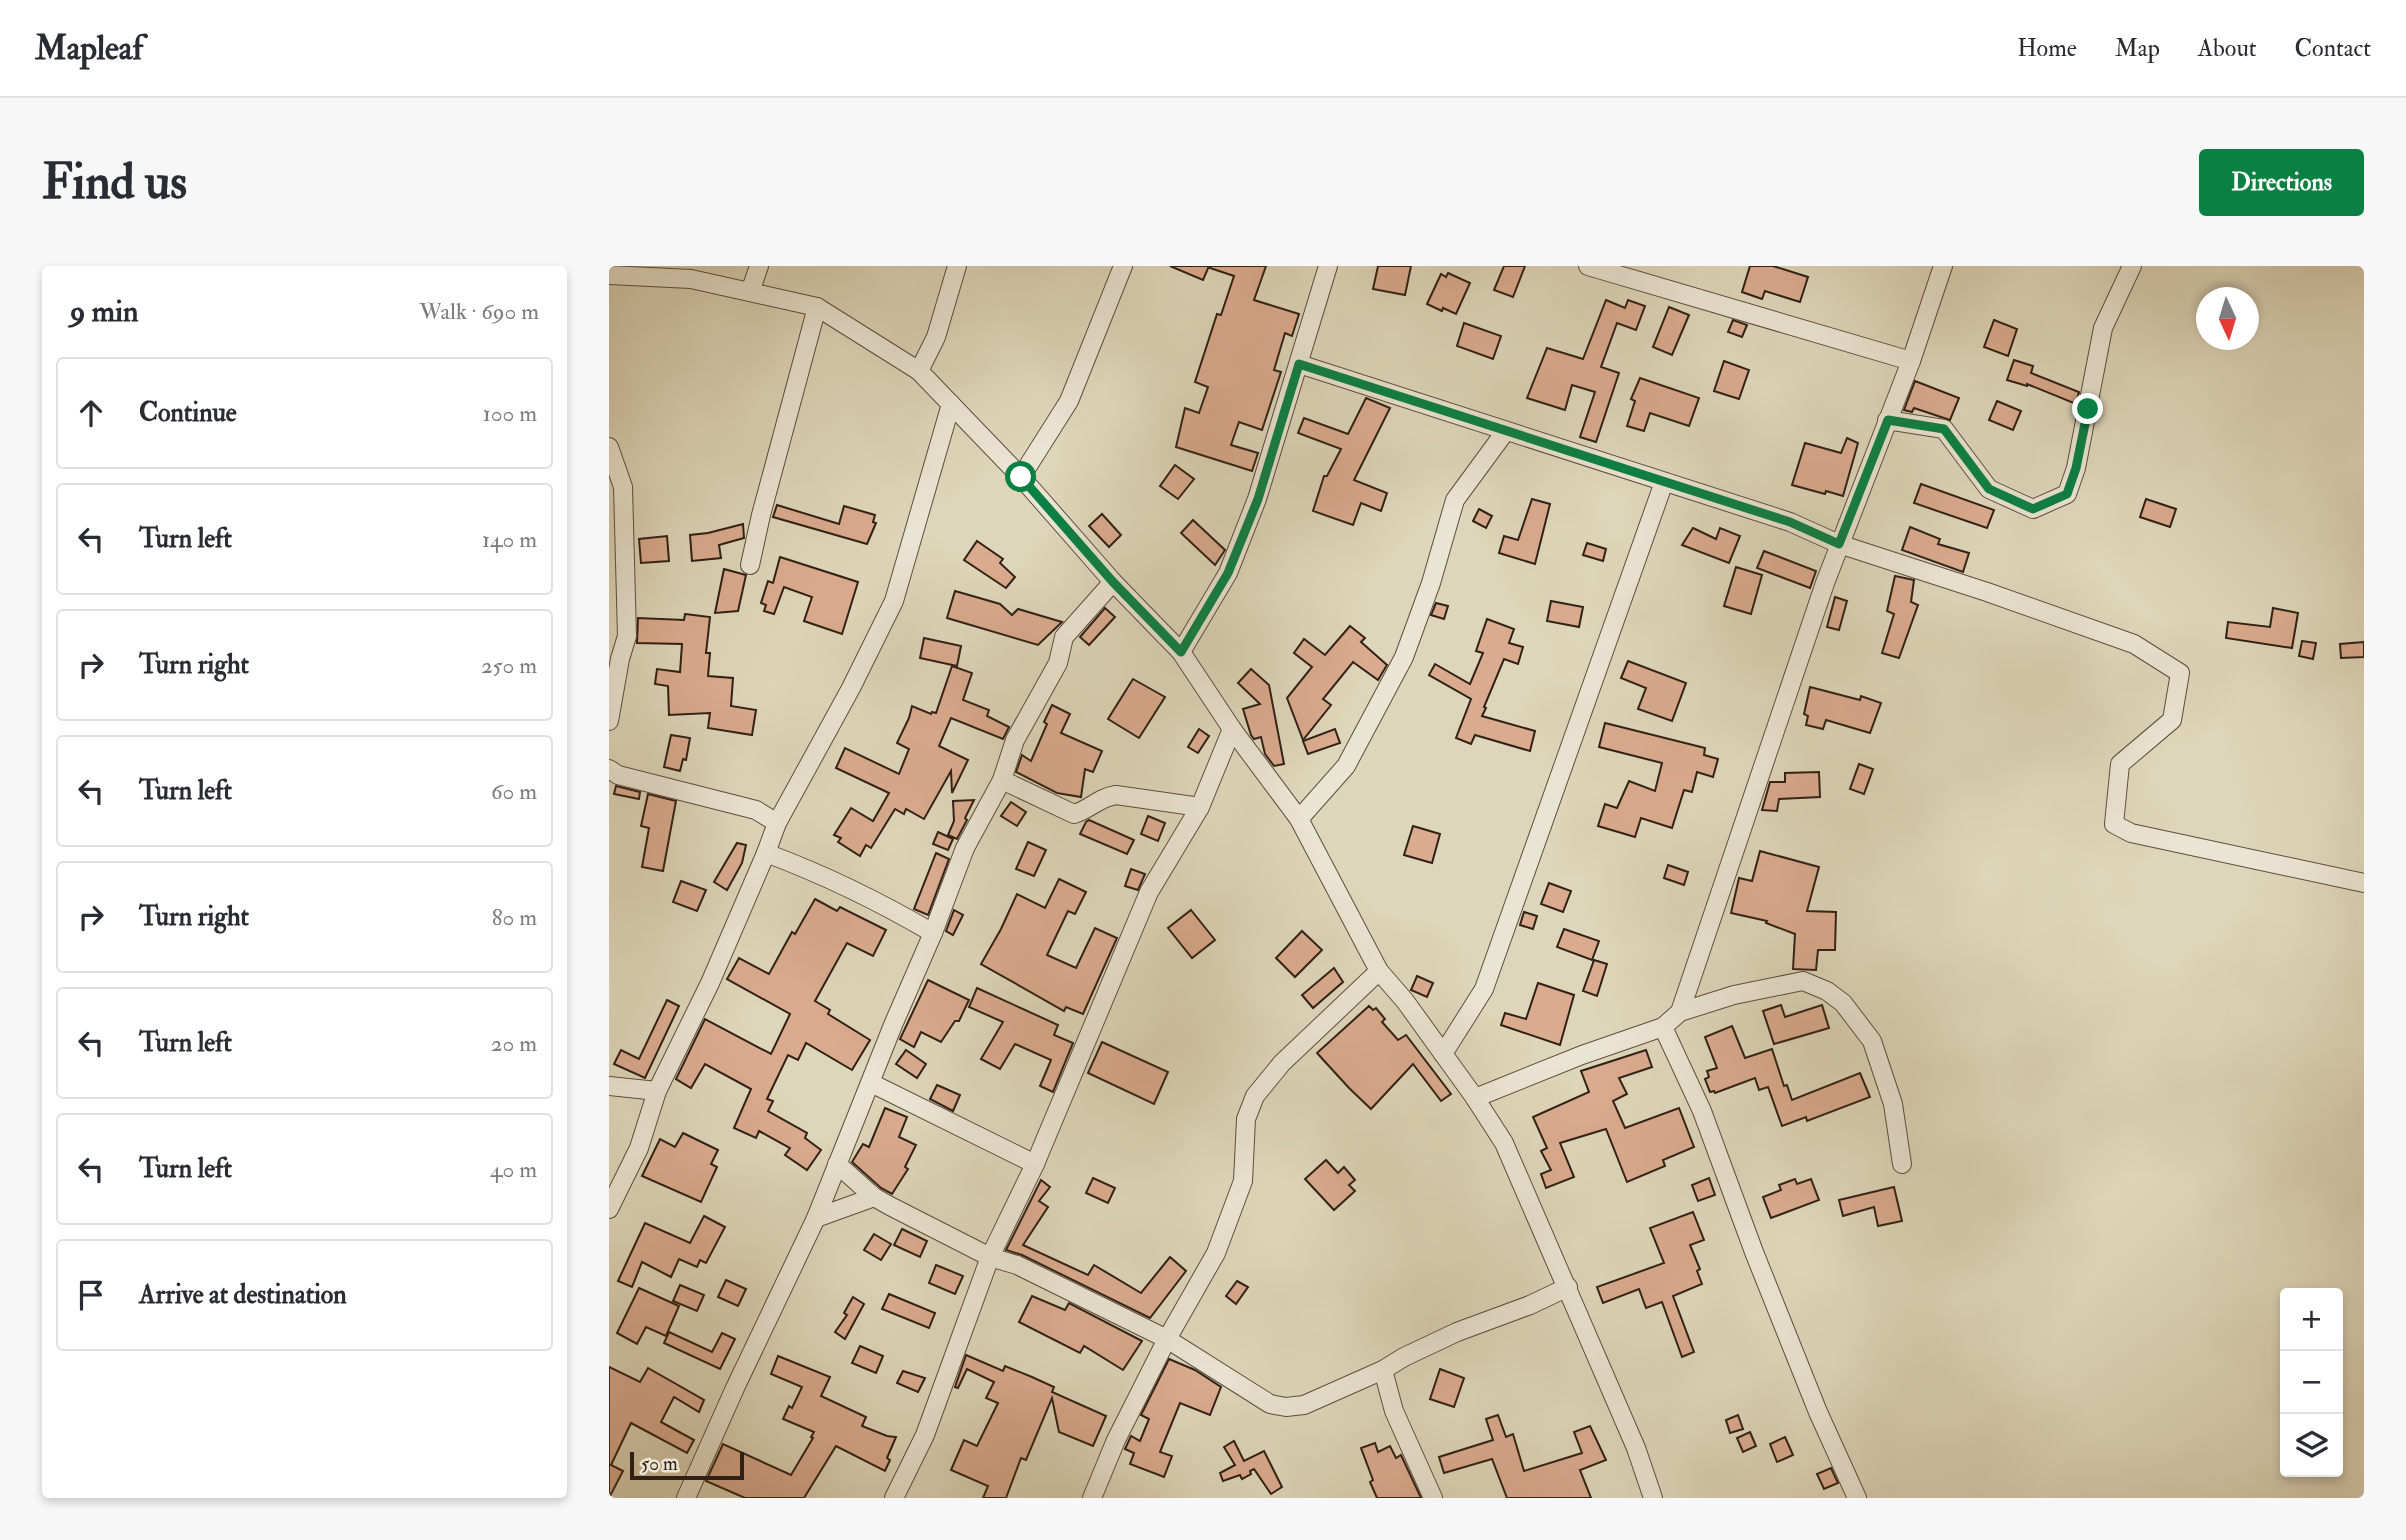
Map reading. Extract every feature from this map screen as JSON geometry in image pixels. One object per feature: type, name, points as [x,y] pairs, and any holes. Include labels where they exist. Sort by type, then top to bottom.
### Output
[{"type":"street","points":[[750,292],[759,266]]},
{"type":"street","points":[[919,371],[936,337],[957,266]]},
{"type":"street","points":[[1021,477],[1069,401],[1123,266]]},
{"type":"street","points":[[1181,652],[1228,573],[1258,499],[1328,266]]},
{"type":"street","points":[[1588,266],[1911,361]]},
{"type":"street","points":[[1680,1012],[1839,544],[1911,361],[1943,266]]},
{"type":"street","points":[[1888,420],[1944,429],[1989,489],[2033,509],[2067,494],[2076,468],[2103,328],[2132,266]]},
{"type":"street","points":[[609,275],[691,279],[817,307],[919,371],[1021,477],[1113,582],[1181,652],[1232,729],[1299,820],[1379,971],[1475,1098],[1504,1143],[1636,1448],[1653,1498]]},
{"type":"street","points":[[750,565],[817,307]]},
{"type":"street","points":[[1299,364],[1790,522],[1839,544],[2134,644],[2180,673],[2172,720],[2120,764],[2114,824],[2131,833],[2364,883]]},
{"type":"street","points":[[609,1209],[639,1148],[657,1091],[710,984],[767,853],[777,822],[851,688],[894,601],[951,404]]},
{"type":"street","points":[[1299,820],[1346,766],[1404,657],[1431,583],[1455,500],[1505,432]]},
{"type":"street","points":[[609,447],[623,487],[627,636],[609,721]]},
{"type":"street","points":[[1443,1054],[1484,989],[1664,482]]},
{"type":"street","points":[[686,1498],[816,1218],[965,848],[1002,780],[1016,740],[1058,663],[1064,637],[1113,582]]},
{"type":"street","points":[[894,1498],[925,1435],[990,1257],[1035,1164],[1149,892],[1201,807],[1232,729]]},
{"type":"street","points":[[609,769],[618,775],[756,810],[777,822]]},
{"type":"street","points":[[1002,780],[1074,814],[1103,797],[1116,795],[1201,807]]},
{"type":"street","points":[[767,853],[809,869],[887,906],[933,933]]},
{"type":"street","points":[[1092,1498],[1116,1440],[1167,1339],[1216,1253],[1243,1181],[1246,1119],[1255,1096],[1282,1063],[1379,971]]},
{"type":"street","points":[[1475,1098],[1582,1055],[1663,1027],[1680,1012],[1734,995],[1803,981],[1827,990],[1843,1003],[1873,1041],[1893,1104],[1902,1164]]},
{"type":"street","points":[[1663,1027],[1702,1111],[1803,1375],[1857,1498]]},
{"type":"street","points":[[871,1083],[1035,1164]]},
{"type":"street","points":[[609,1086],[657,1091]]},
{"type":"street","points":[[837,1164],[874,1197],[990,1257],[1017,1265],[1167,1339],[1270,1404],[1286,1407],[1304,1405],[1383,1370],[1457,1332],[1530,1305],[1568,1287]]},
{"type":"street","points":[[816,1218],[874,1197]]},
{"type":"street","points":[[1383,1370],[1394,1411],[1433,1498]]},
{"type":"building","points":[[1170,266],[1209,266],[1203,280]]},
{"type":"building","points":[[1210,266],[1266,266],[1254,300],[1299,314],[1292,336],[1285,333],[1274,370],[1281,372],[1262,430],[1239,422],[1231,445],[1258,453],[1252,471],[1176,447],[1185,408],[1199,413],[1208,387],[1195,382],[1217,314],[1221,315],[1234,276]]},
{"type":"building","points":[[1378,266],[1411,266],[1405,295],[1373,289]]},
{"type":"building","points":[[1504,266],[1525,266],[1513,297],[1494,290]]},
{"type":"building","points":[[1750,266],[1773,266],[1808,277],[1800,302],[1765,291],[1762,299],[1742,292]]},
{"type":"building","points":[[1448,273],[1470,283],[1456,314],[1427,304],[1441,274],[1446,277]]},
{"type":"building","points":[[1606,300],[1625,308],[1628,300],[1645,306],[1636,330],[1617,323],[1601,367],[1619,373],[1596,442],[1580,437],[1595,392],[1572,385],[1565,410],[1527,398],[1547,348],[1583,359]]},
{"type":"building","points":[[1669,307],[1689,315],[1672,355],[1653,347]]},
{"type":"building","points":[[1733,320],[1747,325],[1742,337],[1728,332]]},
{"type":"building","points":[[1994,320],[2017,329],[2008,356],[1984,347]]},
{"type":"building","points":[[1464,323],[1501,336],[1493,359],[1457,346]]},
{"type":"building","points":[[2014,360],[2033,366],[2031,373],[2079,392],[2076,404],[2027,384],[2007,380]]},
{"type":"building","points":[[1724,361],[1749,370],[1739,399],[1714,391]]},
{"type":"building","points":[[1640,378],[1699,398],[1689,426],[1650,413],[1644,431],[1627,426],[1635,401],[1631,399]]},
{"type":"building","points":[[1915,381],[1959,398],[1950,420],[1914,408],[1912,412],[1904,410]]},
{"type":"building","points":[[1366,398],[1390,408],[1354,480],[1387,493],[1381,511],[1361,503],[1353,525],[1313,511],[1324,476],[1327,476],[1341,449],[1298,433],[1304,418],[1348,434]]},
{"type":"building","points":[[1997,401],[2021,411],[2013,430],[1989,420]]},
{"type":"building","points":[[1847,438],[1858,443],[1843,496],[1792,485],[1805,443],[1841,453]]},
{"type":"building","points":[[1175,465],[1194,479],[1178,499],[1160,486]]},
{"type":"building","points":[[1921,484],[1994,510],[1987,528],[1914,503]]},
{"type":"building","points":[[1532,499],[1550,504],[1535,564],[1499,553],[1504,536],[1518,540]]},
{"type":"building","points":[[2146,499],[2176,509],[2170,527],[2140,517]]},
{"type":"building","points":[[777,505],[839,524],[844,506],[875,515],[873,522],[876,523],[867,544],[773,517]]},
{"type":"building","points":[[1479,509],[1492,516],[1486,528],[1473,521]]},
{"type":"building","points":[[1102,514],[1121,535],[1109,547],[1089,526]]},
{"type":"building","points":[[1193,520],[1225,550],[1215,565],[1181,533]]},
{"type":"building","points":[[743,524],[744,538],[719,545],[721,558],[692,561],[690,535]]},
{"type":"building","points":[[1910,527],[1940,539],[1938,544],[1969,553],[1963,572],[1902,550]]},
{"type":"building","points":[[1693,528],[1716,539],[1720,528],[1740,536],[1729,563],[1682,545]]},
{"type":"building","points":[[667,536],[669,561],[641,563],[639,539]]},
{"type":"building","points":[[977,541],[1003,559],[1000,563],[1015,577],[1006,588],[964,560]]},
{"type":"building","points":[[1587,543],[1606,549],[1603,561],[1583,555]]},
{"type":"building","points":[[1764,551],[1816,571],[1810,588],[1757,568]]},
{"type":"building","points":[[780,557],[858,582],[842,634],[804,621],[812,597],[784,587],[774,614],[764,611],[766,605],[761,603],[768,581],[773,583]]},
{"type":"building","points":[[1736,567],[1762,575],[1751,614],[1724,606]]},
{"type":"building","points":[[724,569],[746,575],[738,611],[715,613]]},
{"type":"building","points":[[1895,576],[1914,580],[1911,602],[1918,605],[1899,658],[1882,653],[1894,614],[1887,611]]},
{"type":"building","points":[[955,591],[1000,604],[1012,615],[1018,609],[1062,622],[1038,645],[947,618]]},
{"type":"building","points":[[1835,597],[1847,601],[1839,630],[1827,627]]},
{"type":"building","points":[[1551,601],[1583,607],[1579,627],[1547,621]]},
{"type":"building","points":[[1436,603],[1448,606],[1444,619],[1431,615]]},
{"type":"building","points":[[1105,608],[1115,617],[1089,645],[1080,637]]},
{"type":"building","points":[[2273,608],[2298,613],[2292,648],[2226,638],[2228,622],[2270,627]]},
{"type":"building","points":[[685,614],[710,617],[706,653],[710,653],[708,676],[733,678],[731,706],[756,710],[752,735],[708,728],[710,713],[669,715],[668,686],[655,684],[657,669],[680,672],[682,644],[637,643],[638,618],[684,620]]},
{"type":"building","points":[[1487,619],[1514,629],[1509,643],[1523,647],[1518,664],[1504,659],[1482,716],[1535,731],[1530,751],[1475,735],[1471,744],[1456,738],[1471,699],[1429,675],[1435,664],[1470,684],[1483,653],[1476,651]]},
{"type":"building","points":[[1350,626],[1365,638],[1361,642],[1387,665],[1378,680],[1353,662],[1323,699],[1331,705],[1303,740],[1287,698],[1312,667],[1294,653],[1304,639],[1325,655]]},
{"type":"building","points":[[924,638],[961,646],[957,666],[920,658]]},
{"type":"building","points":[[2302,641],[2316,643],[2313,659],[2299,656]]},
{"type":"building","points":[[2364,642],[2364,657],[2341,658],[2340,644]]},
{"type":"building","points":[[1628,661],[1686,683],[1672,721],[1638,709],[1646,688],[1621,678]]},
{"type":"building","points":[[952,666],[972,673],[963,700],[989,710],[987,716],[1009,727],[1003,739],[951,718],[939,746],[968,760],[952,793],[951,771],[924,819],[906,809],[904,814],[895,809],[871,848],[866,845],[860,856],[838,842],[841,838],[834,835],[851,808],[873,821],[889,793],[836,768],[845,748],[899,774],[909,749],[897,743],[912,706],[931,714],[936,713]]},
{"type":"building","points":[[1251,669],[1269,685],[1284,764],[1274,766],[1265,754],[1261,737],[1254,739],[1251,735],[1243,709],[1260,704],[1238,683]]},
{"type":"building","points":[[1133,679],[1165,697],[1139,738],[1108,719]]},
{"type":"building","points":[[1810,687],[1860,700],[1861,696],[1881,703],[1870,733],[1826,720],[1823,729],[1806,725],[1808,716],[1804,714]]},
{"type":"building","points":[[1052,705],[1070,714],[1061,733],[1102,751],[1093,772],[1085,769],[1081,797],[1057,793],[1016,772],[1022,755],[1031,761]]},
{"type":"building","points":[[1605,723],[1705,748],[1704,755],[1718,759],[1713,777],[1697,772],[1692,792],[1684,790],[1672,828],[1641,818],[1635,837],[1598,826],[1605,804],[1617,808],[1629,781],[1655,791],[1662,763],[1599,747]]},
{"type":"building","points":[[1199,729],[1209,736],[1198,753],[1188,747]]},
{"type":"building","points":[[1335,729],[1340,743],[1308,754],[1303,741]]},
{"type":"building","points":[[671,735],[690,738],[686,760],[683,759],[680,771],[664,767]]},
{"type":"building","points":[[1859,764],[1873,769],[1864,794],[1850,789]]},
{"type":"building","points":[[1819,772],[1820,797],[1779,799],[1777,811],[1762,810],[1770,782],[1785,782],[1785,773]]},
{"type":"building","points":[[616,786],[640,792],[639,799],[614,794]]},
{"type":"building","points":[[648,794],[676,801],[663,871],[642,867],[649,828],[641,826]]},
{"type":"building","points":[[974,800],[957,839],[948,835],[954,821],[953,801]]},
{"type":"building","points":[[1011,802],[1026,812],[1017,826],[1001,816]]},
{"type":"building","points":[[1148,816],[1165,823],[1158,841],[1141,834]]},
{"type":"building","points":[[1089,820],[1134,840],[1127,854],[1080,834]]},
{"type":"building","points":[[1413,826],[1440,834],[1432,863],[1404,855]]},
{"type":"building","points":[[938,832],[953,839],[948,850],[933,844]]},
{"type":"building","points":[[1028,842],[1046,850],[1034,876],[1016,869]]},
{"type":"building","points":[[737,843],[746,845],[742,863],[727,890],[714,882]]},
{"type":"building","points":[[1760,851],[1819,867],[1807,911],[1836,912],[1835,950],[1818,950],[1816,970],[1793,969],[1795,934],[1766,923],[1767,921],[1731,913],[1739,878],[1752,881]]},
{"type":"building","points":[[936,853],[949,859],[928,915],[914,909]]},
{"type":"building","points":[[1668,865],[1688,872],[1684,885],[1664,878]]},
{"type":"building","points":[[1131,869],[1145,874],[1138,890],[1125,886]]},
{"type":"building","points":[[1059,879],[1086,892],[1075,914],[1068,911],[1047,955],[1076,968],[1095,928],[1117,938],[1083,1014],[1066,1007],[1064,1011],[981,964],[1017,894],[1045,908]]},
{"type":"building","points":[[681,881],[706,890],[697,911],[673,902]]},
{"type":"building","points":[[1549,883],[1571,891],[1563,912],[1541,904]]},
{"type":"building","points":[[815,899],[837,911],[840,907],[886,930],[873,956],[847,943],[815,1001],[830,1010],[828,1014],[870,1040],[852,1070],[806,1043],[798,1060],[788,1055],[767,1099],[773,1101],[768,1111],[807,1133],[805,1138],[821,1150],[807,1170],[785,1155],[790,1148],[759,1131],[756,1138],[734,1128],[751,1089],[705,1064],[691,1088],[676,1079],[705,1019],[771,1054],[790,1014],[727,979],[739,958],[769,974],[792,932],[795,934]]},
{"type":"building","points":[[954,910],[963,915],[953,935],[946,931]]},
{"type":"building","points":[[1191,910],[1215,940],[1192,958],[1168,928]]},
{"type":"building","points":[[1524,912],[1537,916],[1533,929],[1520,925]]},
{"type":"building","points":[[1564,929],[1599,941],[1592,960],[1557,947]]},
{"type":"building","points":[[1302,931],[1322,950],[1295,977],[1276,958]]},
{"type":"building","points":[[1594,960],[1607,964],[1597,996],[1583,991]]},
{"type":"building","points":[[1334,968],[1343,982],[1313,1008],[1302,995]]},
{"type":"building","points":[[1417,976],[1433,983],[1427,997],[1411,990]]},
{"type":"building","points":[[928,980],[969,1000],[959,1021],[955,1021],[941,1042],[921,1032],[914,1047],[900,1039]]},
{"type":"building","points":[[1538,983],[1574,995],[1560,1045],[1501,1025],[1505,1013],[1526,1019]]},
{"type":"building","points":[[977,988],[1058,1025],[1054,1035],[1073,1043],[1053,1092],[1040,1086],[1051,1060],[1015,1044],[1000,1069],[981,1059],[1003,1022],[969,1007]]},
{"type":"building","points":[[667,1000],[679,1006],[645,1078],[614,1064],[621,1050],[639,1059]]},
{"type":"building","points":[[1781,1005],[1785,1017],[1822,1005],[1829,1028],[1774,1044],[1763,1011]]},
{"type":"building","points":[[1369,1006],[1373,1010],[1376,1008],[1385,1019],[1382,1022],[1398,1040],[1406,1035],[1451,1094],[1441,1101],[1413,1064],[1371,1109],[1349,1088],[1317,1053]]},
{"type":"building","points":[[1732,1026],[1745,1058],[1772,1049],[1784,1086],[1787,1085],[1792,1100],[1860,1073],[1870,1097],[1807,1121],[1806,1117],[1782,1126],[1768,1087],[1759,1090],[1755,1078],[1715,1093],[1710,1092],[1705,1079],[1709,1077],[1707,1071],[1717,1068],[1705,1037]]},
{"type":"building","points":[[1102,1042],[1168,1072],[1154,1104],[1088,1073]]},
{"type":"building","points":[[906,1050],[926,1064],[917,1078],[896,1064]]},
{"type":"building","points":[[1646,1050],[1652,1067],[1619,1078],[1627,1094],[1613,1101],[1625,1128],[1679,1108],[1694,1147],[1663,1160],[1665,1166],[1627,1182],[1606,1129],[1560,1143],[1574,1177],[1546,1188],[1541,1174],[1551,1170],[1541,1151],[1547,1148],[1533,1117],[1589,1092],[1581,1071]]},
{"type":"building","points":[[937,1085],[960,1095],[953,1111],[930,1099]]},
{"type":"building","points":[[885,1108],[907,1117],[899,1137],[916,1145],[905,1167],[908,1169],[892,1194],[881,1188],[852,1162],[863,1144],[869,1147]]},
{"type":"building","points":[[683,1133],[718,1150],[711,1164],[717,1167],[701,1202],[642,1176],[660,1139],[675,1147]]},
{"type":"building","points":[[1326,1160],[1338,1173],[1344,1167],[1355,1180],[1349,1185],[1355,1191],[1334,1210],[1305,1179]]},
{"type":"building","points":[[1093,1178],[1115,1188],[1108,1203],[1086,1193]]},
{"type":"building","points":[[1709,1178],[1715,1195],[1698,1201],[1692,1185]]},
{"type":"building","points":[[1795,1179],[1797,1184],[1811,1179],[1819,1200],[1771,1218],[1763,1197],[1781,1190],[1779,1185]]},
{"type":"building","points":[[1041,1180],[1050,1187],[1039,1201],[1048,1207],[1023,1245],[1088,1275],[1094,1265],[1141,1293],[1170,1257],[1186,1271],[1150,1318],[1022,1255],[1006,1250]]},
{"type":"building","points":[[1894,1187],[1902,1221],[1878,1226],[1874,1207],[1843,1216],[1839,1200]]},
{"type":"building","points":[[1693,1212],[1704,1240],[1690,1245],[1700,1269],[1697,1271],[1702,1284],[1673,1296],[1694,1352],[1682,1357],[1662,1302],[1646,1308],[1639,1289],[1603,1303],[1597,1287],[1664,1263],[1650,1228]]},
{"type":"building","points":[[704,1216],[725,1227],[706,1263],[700,1260],[697,1267],[679,1259],[671,1277],[642,1262],[632,1287],[618,1281],[645,1223],[690,1243]]},
{"type":"building","points":[[902,1229],[927,1241],[920,1257],[894,1245]]},
{"type":"building","points":[[874,1234],[891,1244],[881,1260],[864,1250]]},
{"type":"building","points":[[936,1265],[963,1276],[955,1294],[929,1283]]},
{"type":"building","points":[[726,1280],[746,1289],[738,1306],[718,1297]]},
{"type":"building","points":[[1237,1281],[1248,1287],[1236,1304],[1226,1296]]},
{"type":"building","points":[[680,1285],[704,1295],[697,1311],[673,1301]]},
{"type":"building","points":[[639,1288],[679,1306],[666,1336],[646,1327],[637,1344],[617,1333]]},
{"type":"building","points":[[889,1294],[935,1313],[929,1328],[882,1309]]},
{"type":"building","points":[[1032,1296],[1065,1310],[1069,1303],[1142,1341],[1123,1370],[1084,1346],[1080,1353],[1019,1322]]},
{"type":"building","points":[[853,1297],[864,1304],[845,1339],[835,1332],[847,1315],[844,1313]]},
{"type":"building","points":[[669,1332],[712,1352],[722,1333],[735,1339],[720,1369],[664,1343]]},
{"type":"building","points":[[860,1346],[883,1356],[876,1373],[852,1363]]},
{"type":"building","points":[[966,1355],[1003,1371],[1005,1366],[1032,1377],[1054,1387],[1052,1392],[1106,1416],[1093,1446],[1059,1432],[1052,1398],[1026,1460],[1021,1458],[1006,1498],[983,1498],[988,1486],[951,1470],[964,1440],[977,1446],[998,1403],[986,1398],[994,1382],[967,1369],[958,1388],[955,1387]]},
{"type":"building","points":[[778,1356],[830,1377],[821,1396],[866,1417],[862,1426],[896,1437],[885,1471],[836,1446],[804,1498],[745,1498],[706,1481],[723,1444],[791,1475],[813,1438],[811,1437],[814,1432],[783,1419],[789,1406],[792,1408],[802,1387],[771,1374]]},
{"type":"building","points":[[1169,1359],[1195,1370],[1221,1387],[1210,1415],[1180,1403],[1160,1452],[1172,1456],[1164,1477],[1130,1464],[1134,1453],[1125,1449],[1131,1436],[1140,1441],[1149,1419],[1141,1415]]},
{"type":"building","points":[[609,1367],[640,1382],[648,1368],[704,1400],[699,1412],[674,1397],[661,1422],[694,1440],[687,1453],[631,1423],[611,1465],[623,1471],[609,1498]]},
{"type":"building","points":[[1440,1369],[1464,1378],[1454,1407],[1430,1399]]},
{"type":"building","points":[[903,1371],[925,1378],[918,1392],[897,1383]]},
{"type":"building","points":[[1498,1415],[1506,1437],[1513,1434],[1524,1471],[1582,1453],[1574,1432],[1590,1426],[1606,1460],[1580,1470],[1591,1498],[1507,1498],[1492,1459],[1444,1473],[1439,1457],[1493,1440],[1486,1419]]},
{"type":"building","points":[[1738,1415],[1743,1429],[1730,1433],[1726,1420]]},
{"type":"building","points":[[1750,1432],[1756,1446],[1743,1452],[1737,1438]]},
{"type":"building","points":[[1785,1437],[1793,1455],[1777,1462],[1770,1444]]},
{"type":"building","points":[[1234,1441],[1244,1461],[1264,1451],[1282,1487],[1271,1494],[1254,1469],[1242,1479],[1240,1475],[1223,1481],[1220,1473],[1235,1465],[1224,1447]]},
{"type":"building","points":[[1375,1443],[1378,1452],[1390,1446],[1396,1458],[1401,1455],[1421,1498],[1377,1498],[1361,1448]]},
{"type":"building","points":[[1831,1468],[1838,1483],[1824,1489],[1817,1474]]},
{"type":"route","points":[[1021,477],[1113,582],[1181,652],[1228,573],[1258,499],[1299,364],[1790,522],[1839,544],[1888,420],[1944,429],[1989,489],[2033,509],[2067,494],[2076,468],[2088,409]]}]
